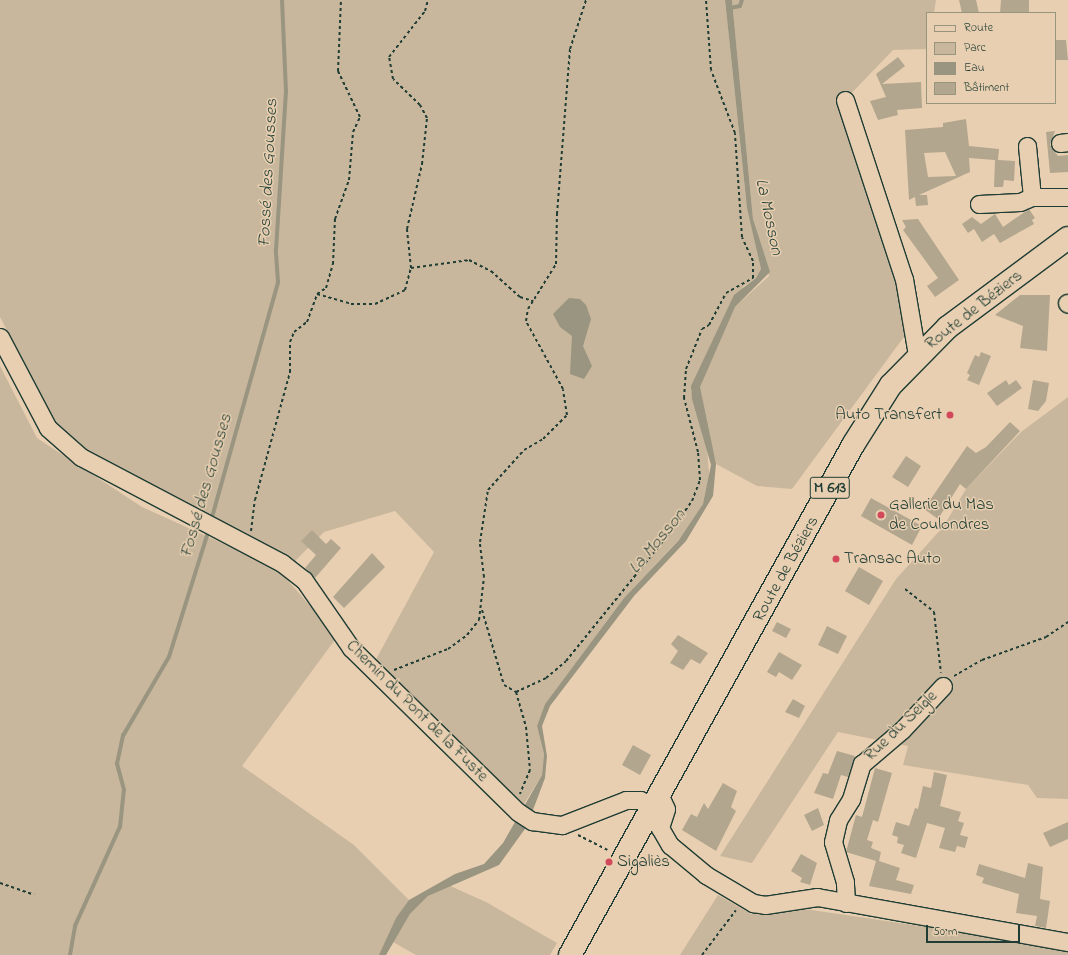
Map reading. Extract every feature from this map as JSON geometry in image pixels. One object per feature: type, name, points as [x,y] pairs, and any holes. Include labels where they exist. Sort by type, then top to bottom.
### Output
[{"type":"main road","name":"Route de Béziers","points":[[570,955],[853,446],[891,386],[917,355],[968,310],[1068,238]]},
{"type":"street","points":[[845,100],[904,279],[917,355]]},
{"type":"street","points":[[1027,146],[1032,197]]},
{"type":"street","points":[[979,204],[1020,202],[1032,197],[1068,197]]},
{"type":"street","name":"Chemin du Pont de la Fuste","points":[[0,337],[48,428],[81,457],[244,542],[282,563],[304,580],[351,648],[521,813]]},
{"type":"street","name":"Rue du Seigle","points":[[846,903],[845,882],[834,842],[838,820],[851,799],[862,764],[902,730],[943,686]]},
{"type":"street","points":[[521,813],[562,825],[620,801],[656,801],[666,809],[660,828],[662,833],[691,863],[745,900],[765,906],[817,897],[1068,942]]},
{"type":"path","points":[[244,542],[252,529],[256,500],[287,383],[290,342],[294,332],[307,322],[317,294],[326,288],[333,264],[335,219],[350,180],[353,132],[360,117],[338,71],[342,0]]},
{"type":"path","points":[[317,294],[351,304],[375,304],[405,290],[411,268],[406,229],[422,164],[426,118],[420,105],[393,80],[390,57],[425,11],[428,0]]},
{"type":"path","points":[[521,813],[531,758],[516,692],[504,685],[482,609],[484,576],[480,542],[488,490],[524,450],[543,439],[567,415],[563,389],[526,321],[533,301],[556,264],[557,214],[570,48],[586,0]]},
{"type":"path","points":[[516,692],[546,678],[566,661],[668,535],[692,501],[700,480],[698,452],[684,398],[686,369],[702,329],[709,325],[726,293],[753,278],[753,261],[742,237],[735,132],[711,70],[706,0]]},
{"type":"path","points":[[411,268],[433,262],[469,260],[491,271],[520,297],[533,301]]},
{"type":"path","points":[[905,589],[934,612],[943,686]]},
{"type":"path","points":[[378,675],[448,649],[467,635],[482,609]]},
{"type":"path","points":[[943,686],[962,670],[1046,637],[1068,622]]},
{"type":"path","points":[[562,825],[607,850]]},
{"type":"path","points":[[633,865],[691,863]]},
{"type":"path","points":[[0,883],[34,895]]},
{"type":"path","points":[[702,955],[723,925],[745,900]]},
{"type":"green space","points":[[0,0],[725,0],[746,199],[761,269],[756,278],[744,286],[691,391],[707,449],[710,483],[703,504],[686,532],[624,598],[545,704],[537,726],[544,754],[542,775],[524,804],[373,665],[434,552],[395,511],[324,532],[293,563],[89,454],[56,423],[0,317]]},
{"type":"green space","points":[[732,0],[936,0],[934,12],[926,12],[926,49],[893,50],[845,100],[900,279],[909,330],[792,489],[757,486],[716,464],[700,397],[700,387],[715,347],[735,307],[769,276],[753,219]]},
{"type":"green space","points":[[0,366],[37,438],[142,507],[277,568],[337,637],[242,766],[354,845],[409,900],[387,938],[391,942],[385,955],[0,955]]},
{"type":"green space","points":[[1068,397],[1068,799],[1037,798],[1028,785],[903,765],[908,746],[838,732],[752,863],[720,856],[896,579],[943,527],[966,489],[1021,432]]},
{"type":"green space","points":[[448,885],[486,902],[557,943],[550,955],[416,955],[393,942],[410,914],[428,896]]},
{"type":"green space","points":[[718,895],[751,914],[805,909],[1068,948],[1068,955],[680,955]]},
{"type":"water","points":[[725,0],[732,0],[753,219],[770,272],[735,307],[700,387],[716,464],[713,496],[686,541],[634,596],[550,706],[542,726],[547,756],[545,778],[527,826],[499,865],[428,896],[410,914],[386,955],[379,955],[396,918],[409,900],[455,874],[484,864],[503,843],[542,775],[544,754],[537,726],[545,704],[624,598],[679,540],[703,504],[711,465],[692,399],[691,386],[734,295],[756,278],[761,269],[747,208]]},
{"type":"water","points":[[569,298],[580,299],[586,305],[591,319],[583,346],[592,366],[584,379],[570,374],[572,336],[560,327],[553,314]]},
{"type":"building","points":[[959,0],[976,0],[979,12],[962,12]]},
{"type":"building","points":[[1001,0],[1029,0],[1029,12],[1000,12]]},
{"type":"building","points":[[1056,40],[1066,40],[1068,60],[1056,60]]},
{"type":"building","points":[[898,57],[905,66],[882,84],[921,82],[922,108],[897,110],[898,115],[878,120],[870,101],[886,97],[876,74]]},
{"type":"building","points":[[966,119],[969,146],[999,149],[998,160],[1015,161],[1014,181],[1004,180],[1003,187],[994,187],[995,160],[969,158],[970,172],[919,195],[927,195],[928,205],[916,206],[915,197],[909,200],[905,130],[943,127],[943,123]],"holes":[[[945,152],[956,176],[928,177],[924,153]]]},
{"type":"building","points":[[1055,131],[1050,145],[1058,156],[1068,155],[1068,172],[1050,173],[1046,132]]},
{"type":"building","points":[[1029,209],[1035,218],[1032,220],[1034,224],[1000,243],[994,234],[982,242],[974,229],[968,233],[962,224],[972,217],[981,224],[995,214],[1003,227]]},
{"type":"building","points":[[918,219],[959,280],[935,297],[927,286],[938,278],[903,230],[906,227],[902,220]]},
{"type":"building","points":[[1020,295],[1050,295],[1047,351],[1020,348],[1023,326],[995,315]]},
{"type":"building","points":[[981,352],[991,356],[979,385],[967,380],[970,375],[967,373],[975,355],[979,357]]},
{"type":"building","points":[[1006,380],[1009,385],[1016,380],[1022,388],[997,406],[987,393]]},
{"type":"building","points":[[1033,380],[1049,383],[1046,401],[1038,411],[1028,409]]},
{"type":"building","points":[[1010,422],[1020,431],[966,489],[960,484],[938,519],[924,509],[967,446],[976,453],[986,447]]},
{"type":"building","points":[[906,456],[921,466],[908,487],[892,477]]},
{"type":"building","points":[[871,498],[922,526],[912,545],[861,516]]},
{"type":"building","points":[[312,530],[326,544],[331,539],[341,548],[315,578],[305,568],[316,555],[301,541]]},
{"type":"building","points":[[372,553],[385,567],[344,608],[333,597]]},
{"type":"building","points":[[859,567],[883,581],[869,605],[845,591]]},
{"type":"building","points":[[777,622],[791,629],[786,638],[772,631]]},
{"type":"building","points":[[827,626],[847,636],[838,654],[818,645]]},
{"type":"building","points":[[678,635],[708,653],[700,664],[691,659],[683,670],[670,663],[678,651],[671,644]]},
{"type":"building","points":[[779,652],[802,665],[792,680],[779,672],[776,677],[767,672]]},
{"type":"building","points":[[793,699],[805,706],[799,718],[785,712]]},
{"type":"building","points":[[633,745],[651,755],[640,775],[622,765]]},
{"type":"building","points":[[837,751],[855,756],[848,777],[841,775],[833,799],[814,793],[823,773],[828,774]]},
{"type":"building","points":[[875,768],[892,773],[878,822],[873,820],[867,840],[873,842],[871,848],[881,852],[879,861],[900,868],[896,880],[914,885],[911,894],[869,886],[876,861],[846,852],[856,815],[862,817]]},
{"type":"building","points":[[934,772],[947,775],[940,806],[961,812],[958,821],[964,823],[960,835],[968,837],[965,848],[957,846],[955,852],[939,848],[945,828],[927,823],[916,858],[901,853],[904,845],[897,843],[898,837],[892,835],[896,822],[909,826],[915,808],[918,809],[923,786],[931,788]]},
{"type":"building","points":[[723,783],[737,791],[731,807],[736,811],[716,851],[682,830],[691,814],[697,817],[704,803],[708,809]]},
{"type":"building","points":[[818,808],[824,825],[812,831],[804,815]]},
{"type":"building","points":[[1068,822],[1068,839],[1050,847],[1043,833]]},
{"type":"building","points":[[801,854],[817,863],[810,885],[800,882],[802,878],[791,871]]},
{"type":"building","points":[[1028,863],[1043,867],[1040,899],[1050,901],[1046,928],[1035,926],[1037,916],[1016,913],[1019,894],[982,883],[984,878],[976,875],[979,864],[1025,878]]},
{"type":"waterway","name":"Fossé des Gousses","points":[[211,521],[278,282],[276,250],[286,92],[282,0]]},
{"type":"waterway","points":[[730,8],[740,6],[742,0]]},
{"type":"waterway","name":"Fossé des Gousses","points":[[70,955],[75,926],[120,827],[124,790],[117,764],[123,736],[169,657],[209,529]]},
{"type":"place","name":"Auto Transfert","points":[[950,415]]},
{"type":"place","name":"Gallerie du Mas de Coulondres","points":[[881,515]]},
{"type":"place","name":"Transac Auto","points":[[836,559]]},
{"type":"place","name":"Sigaliès","points":[[609,862]]},
{"type":"water label","name":"La Mosson","points":[[768,217]]},
{"type":"water label","name":"La Mosson","points":[[658,542]]}]
